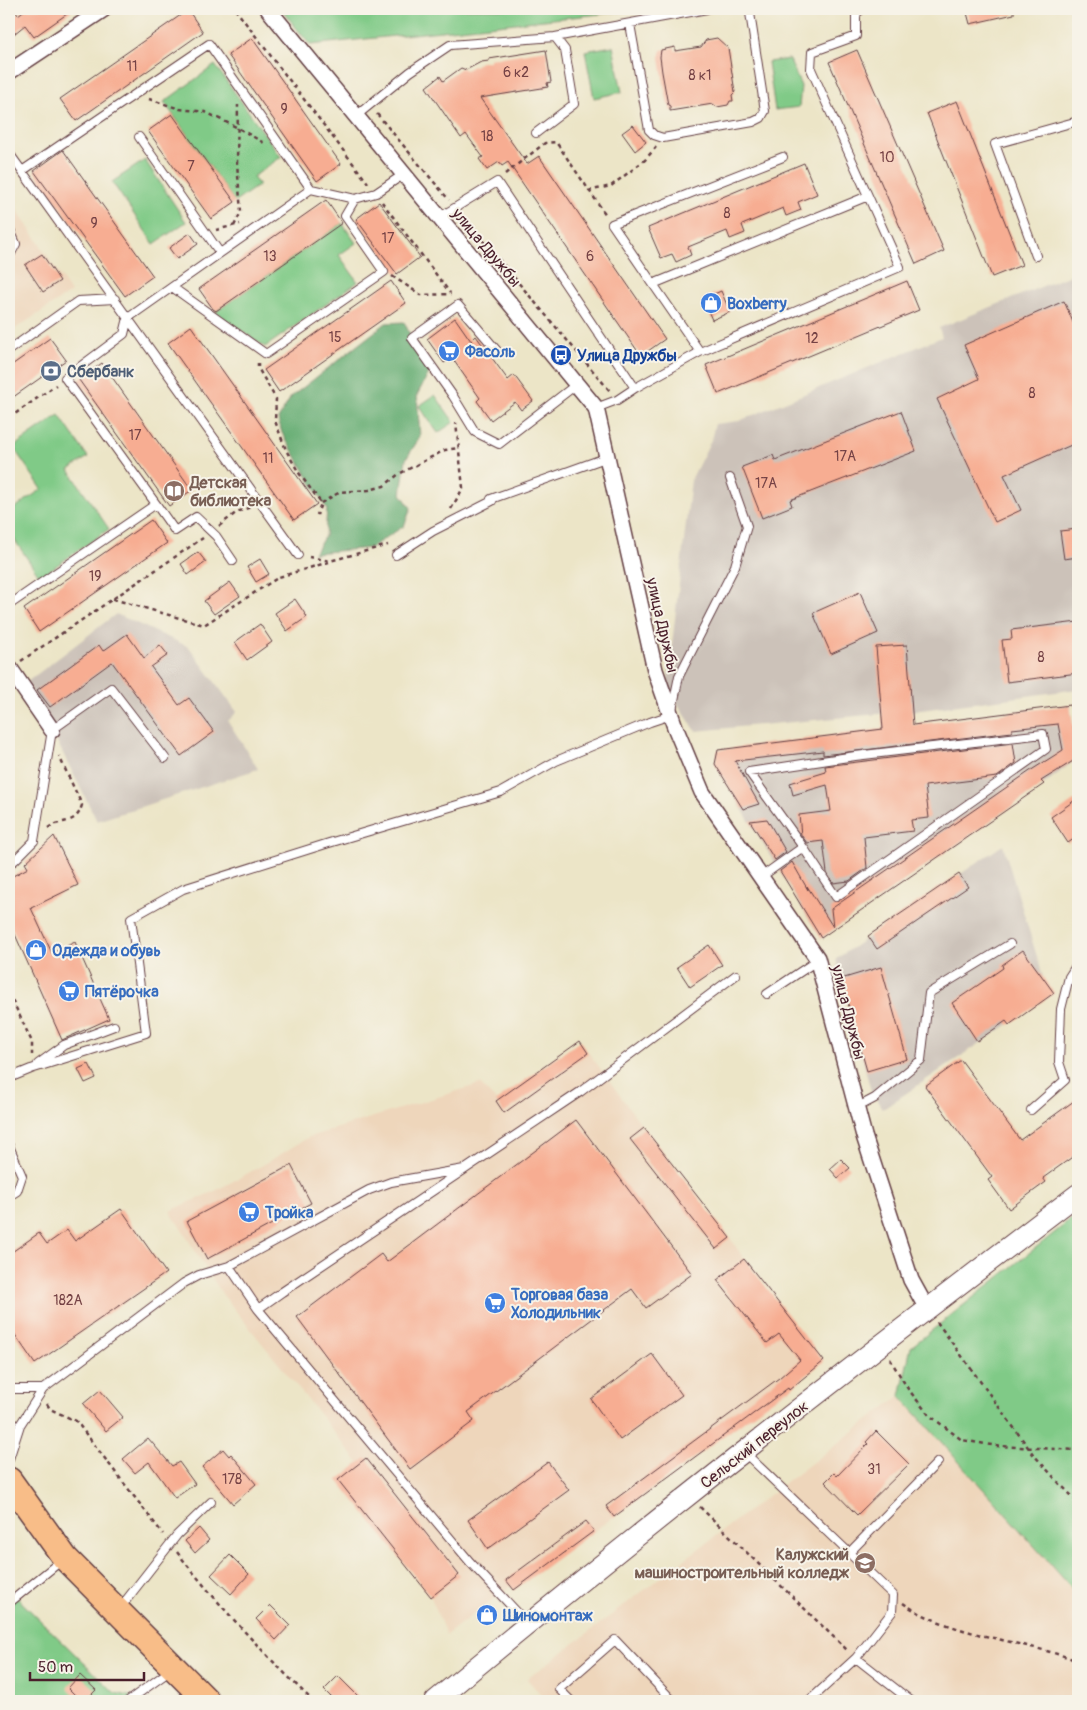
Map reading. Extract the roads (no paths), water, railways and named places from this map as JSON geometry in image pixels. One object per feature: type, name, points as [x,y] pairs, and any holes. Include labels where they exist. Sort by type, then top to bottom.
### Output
[{"type":"main road","points":[[9,1480],[65,1558],[207,1701]]},
{"type":"street","points":[[9,72],[104,9]]},
{"type":"street","name":"улица Дружбы","points":[[268,9],[596,408],[655,670],[671,715],[702,792],[818,960],[856,1108],[911,1280],[927,1309]]},
{"type":"street","points":[[9,668],[51,734]]},
{"type":"street","name":"Сельский переулок","points":[[435,1701],[743,1451],[1078,1194]]},
{"type":"lane","points":[[356,116],[410,72],[450,45],[555,37],[707,9]]},
{"type":"lane","points":[[630,24],[649,130],[663,138],[753,122],[762,118],[766,111],[750,13],[747,9]]},
{"type":"lane","points":[[596,408],[617,400],[700,352],[900,267],[811,69],[812,52],[856,36],[859,12],[848,9]]},
{"type":"lane","points":[[536,133],[574,104],[565,50],[555,37]]},
{"type":"lane","points":[[22,171],[209,44],[311,189],[355,199],[376,193],[404,174]]},
{"type":"lane","points":[[1036,256],[995,144],[1078,121]]},
{"type":"lane","points":[[140,137],[220,253]]},
{"type":"lane","points":[[9,152],[298,555]]},
{"type":"lane","points":[[700,352],[612,224],[782,157]]},
{"type":"lane","points":[[440,217],[497,182],[635,388]]},
{"type":"lane","points":[[233,560],[211,532],[196,517],[175,531],[65,378],[124,334],[128,318],[311,189]]},
{"type":"lane","points":[[653,284],[868,196]]},
{"type":"lane","points":[[172,287],[266,354],[384,272],[345,216],[355,199]]},
{"type":"lane","points":[[9,227],[16,244],[9,257]]},
{"type":"lane","points":[[9,350],[78,302],[115,299]]},
{"type":"lane","points":[[499,353],[458,306],[412,338],[453,396],[475,432],[499,444],[577,384]]},
{"type":"lane","points":[[396,555],[433,531],[492,501],[491,499],[608,457]]},
{"type":"lane","points":[[9,1078],[31,1069],[146,1033],[131,918],[183,888],[501,792],[556,761],[671,715],[678,676],[735,566],[747,526],[730,478]]},
{"type":"lane","points":[[9,605],[156,504]]},
{"type":"lane","points":[[9,864],[34,841],[51,734],[111,688],[165,758]]},
{"type":"lane","points":[[1043,734],[1046,749],[836,897],[803,847],[750,772],[855,756],[1043,734]]},
{"type":"lane","points":[[761,877],[803,847]]},
{"type":"lane","points":[[856,1108],[875,1098],[921,1060],[929,993],[1010,944]]},
{"type":"lane","points":[[767,994],[818,960]]},
{"type":"lane","points":[[1031,1110],[1065,1080],[1059,1062],[1061,1009],[1069,977],[1078,963]]},
{"type":"lane","points":[[258,1309],[580,1092],[736,975]]},
{"type":"lane","points":[[31,1069],[64,1045],[114,1026]]},
{"type":"lane","points":[[9,1146],[22,1176],[16,1191],[9,1196]]},
{"type":"lane","points":[[9,1459],[20,1425],[43,1389],[184,1283],[199,1275],[230,1266],[369,1190],[391,1182],[467,1168]]},
{"type":"lane","points":[[230,1266],[258,1309],[470,1562],[528,1624]]},
{"type":"lane","points":[[9,1389],[43,1389]]},
{"type":"lane","points":[[743,1451],[892,1595],[892,1612],[856,1658],[809,1701]]},
{"type":"lane","points":[[848,1553],[938,1462]]},
{"type":"lane","points":[[117,1612],[177,1535],[211,1502]]},
{"type":"lane","points":[[9,1603],[65,1558]]},
{"type":"lane","points":[[571,1701],[559,1689],[615,1640],[673,1701]]},
{"type":"lane","points":[[856,1658],[908,1700]]},
{"type":"lane","points":[[128,1701],[173,1668]]},
{"type":"place","name":"Boxberry","points":[[711,303]]},
{"type":"place","name":"Фасоль","points":[[449,351]]},
{"type":"place","name":"Улица Дружбы","points":[[561,355]]},
{"type":"place","name":"Сбербанк","points":[[51,371]]},
{"type":"place","name":"Детская библиотека","points":[[174,491]]},
{"type":"place","name":"Одежда и обувь","points":[[36,950]]},
{"type":"place","name":"Пятёрочка","points":[[69,991]]},
{"type":"place","name":"Тройка","points":[[249,1212]]},
{"type":"place","name":"Торговая база Холодильник","points":[[495,1303]]},
{"type":"place","name":"Калужский машиностроительный колледж","points":[[865,1563]]},
{"type":"place","name":"Шиномонтаж","points":[[487,1615]]}]
